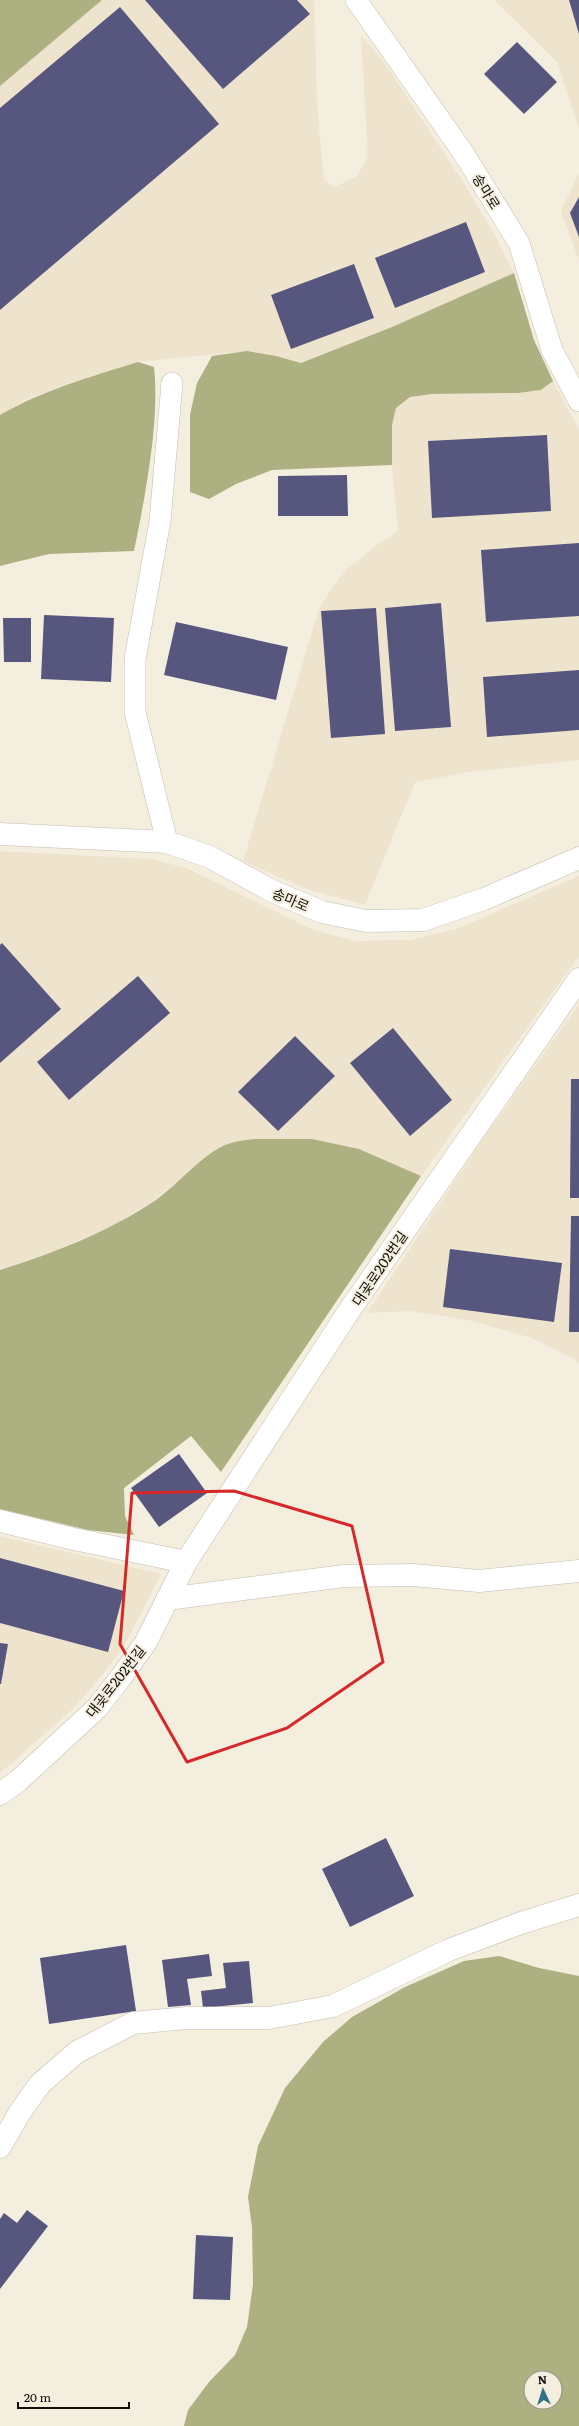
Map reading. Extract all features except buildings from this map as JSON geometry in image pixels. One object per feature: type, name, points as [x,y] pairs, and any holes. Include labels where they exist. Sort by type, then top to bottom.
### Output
[{"type":"street","name":"송마로","points":[[0,834],[167,842],[210,857],[272,891],[322,912],[366,921],[423,920],[484,899],[579,858]]},
{"type":"street","name":"대곶로202번길","points":[[0,1794],[18,1781],[97,1708],[146,1642],[186,1562],[349,1311],[579,979]]},
{"type":"street","points":[[0,1521],[74,1539],[186,1562]]},
{"type":"street","points":[[167,1599],[344,1576],[413,1575],[479,1581],[579,1571]]},
{"type":"street","points":[[0,2147],[20,2112],[40,2084],[76,2052],[133,2023],[187,2018],[269,2018],[333,2006],[449,1950],[521,1923],[579,1905]]},
{"type":"lane","name":"송마로","points":[[356,0],[464,154],[519,243],[552,350],[579,401]]},
{"type":"lane","points":[[167,842],[135,712],[135,659],[160,521],[172,383]]},
{"type":"highlighted area","points":[[234,1491],[352,1526],[383,1662],[287,1728],[187,1762],[120,1644],[132,1493]]},
{"type":"shaded area","points":[[102,0],[314,0],[317,103],[324,180],[334,187],[357,176],[368,157],[361,35],[386,65],[463,182],[493,232],[514,273],[392,327],[301,363],[276,356],[247,351],[138,362],[70,383],[25,400],[0,415],[0,86]]},
{"type":"shaded area","points":[[494,0],[579,0],[579,128],[557,62]]},
{"type":"shaded area","points":[[579,173],[579,261],[561,211]]},
{"type":"shaded area","points":[[553,381],[579,430],[579,760],[468,772],[415,782],[365,905],[306,889],[243,861],[318,612],[331,589],[348,568],[377,545],[398,531],[392,465],[392,425],[396,408],[410,397],[432,394],[518,393],[541,390]]},
{"type":"shaded area","points":[[0,851],[151,859],[186,868],[314,930],[355,941],[410,940],[456,929],[579,876],[579,956],[421,1176],[359,1149],[312,1139],[255,1139],[207,1157],[156,1199],[112,1226],[45,1255],[0,1270]]},
{"type":"shaded area","points":[[579,1004],[579,1364],[574,1359],[532,1338],[468,1320],[409,1311],[367,1313],[484,1137]]},
{"type":"shaded area","points":[[0,1536],[161,1574],[125,1644],[103,1674],[74,1708],[0,1773]]},
{"type":"green space","points":[[0,0],[102,0],[0,86]]},
{"type":"green space","points":[[514,273],[534,340],[553,381],[541,390],[518,393],[432,394],[410,397],[396,408],[392,425],[392,465],[272,470],[236,484],[209,499],[190,492],[190,415],[197,383],[212,356],[247,351],[276,356],[301,363],[392,327]]},
{"type":"green space","points":[[138,362],[154,367],[155,411],[147,483],[134,551],[49,554],[0,566],[0,415],[50,391]]},
{"type":"green space","points":[[255,1139],[312,1139],[359,1149],[421,1176],[221,1472],[191,1436],[124,1488],[125,1516],[134,1535],[88,1530],[0,1509],[0,1270],[60,1249],[100,1232],[156,1200],[201,1161],[219,1148],[234,1142]]},
{"type":"green space","points":[[499,1956],[539,1968],[579,1976],[579,2426],[184,2426],[188,2410],[209,2382],[235,2355],[247,2327],[253,2284],[252,2227],[248,2197],[258,2146],[285,2088],[323,2042],[352,2017],[405,1987],[464,1961]]}]
